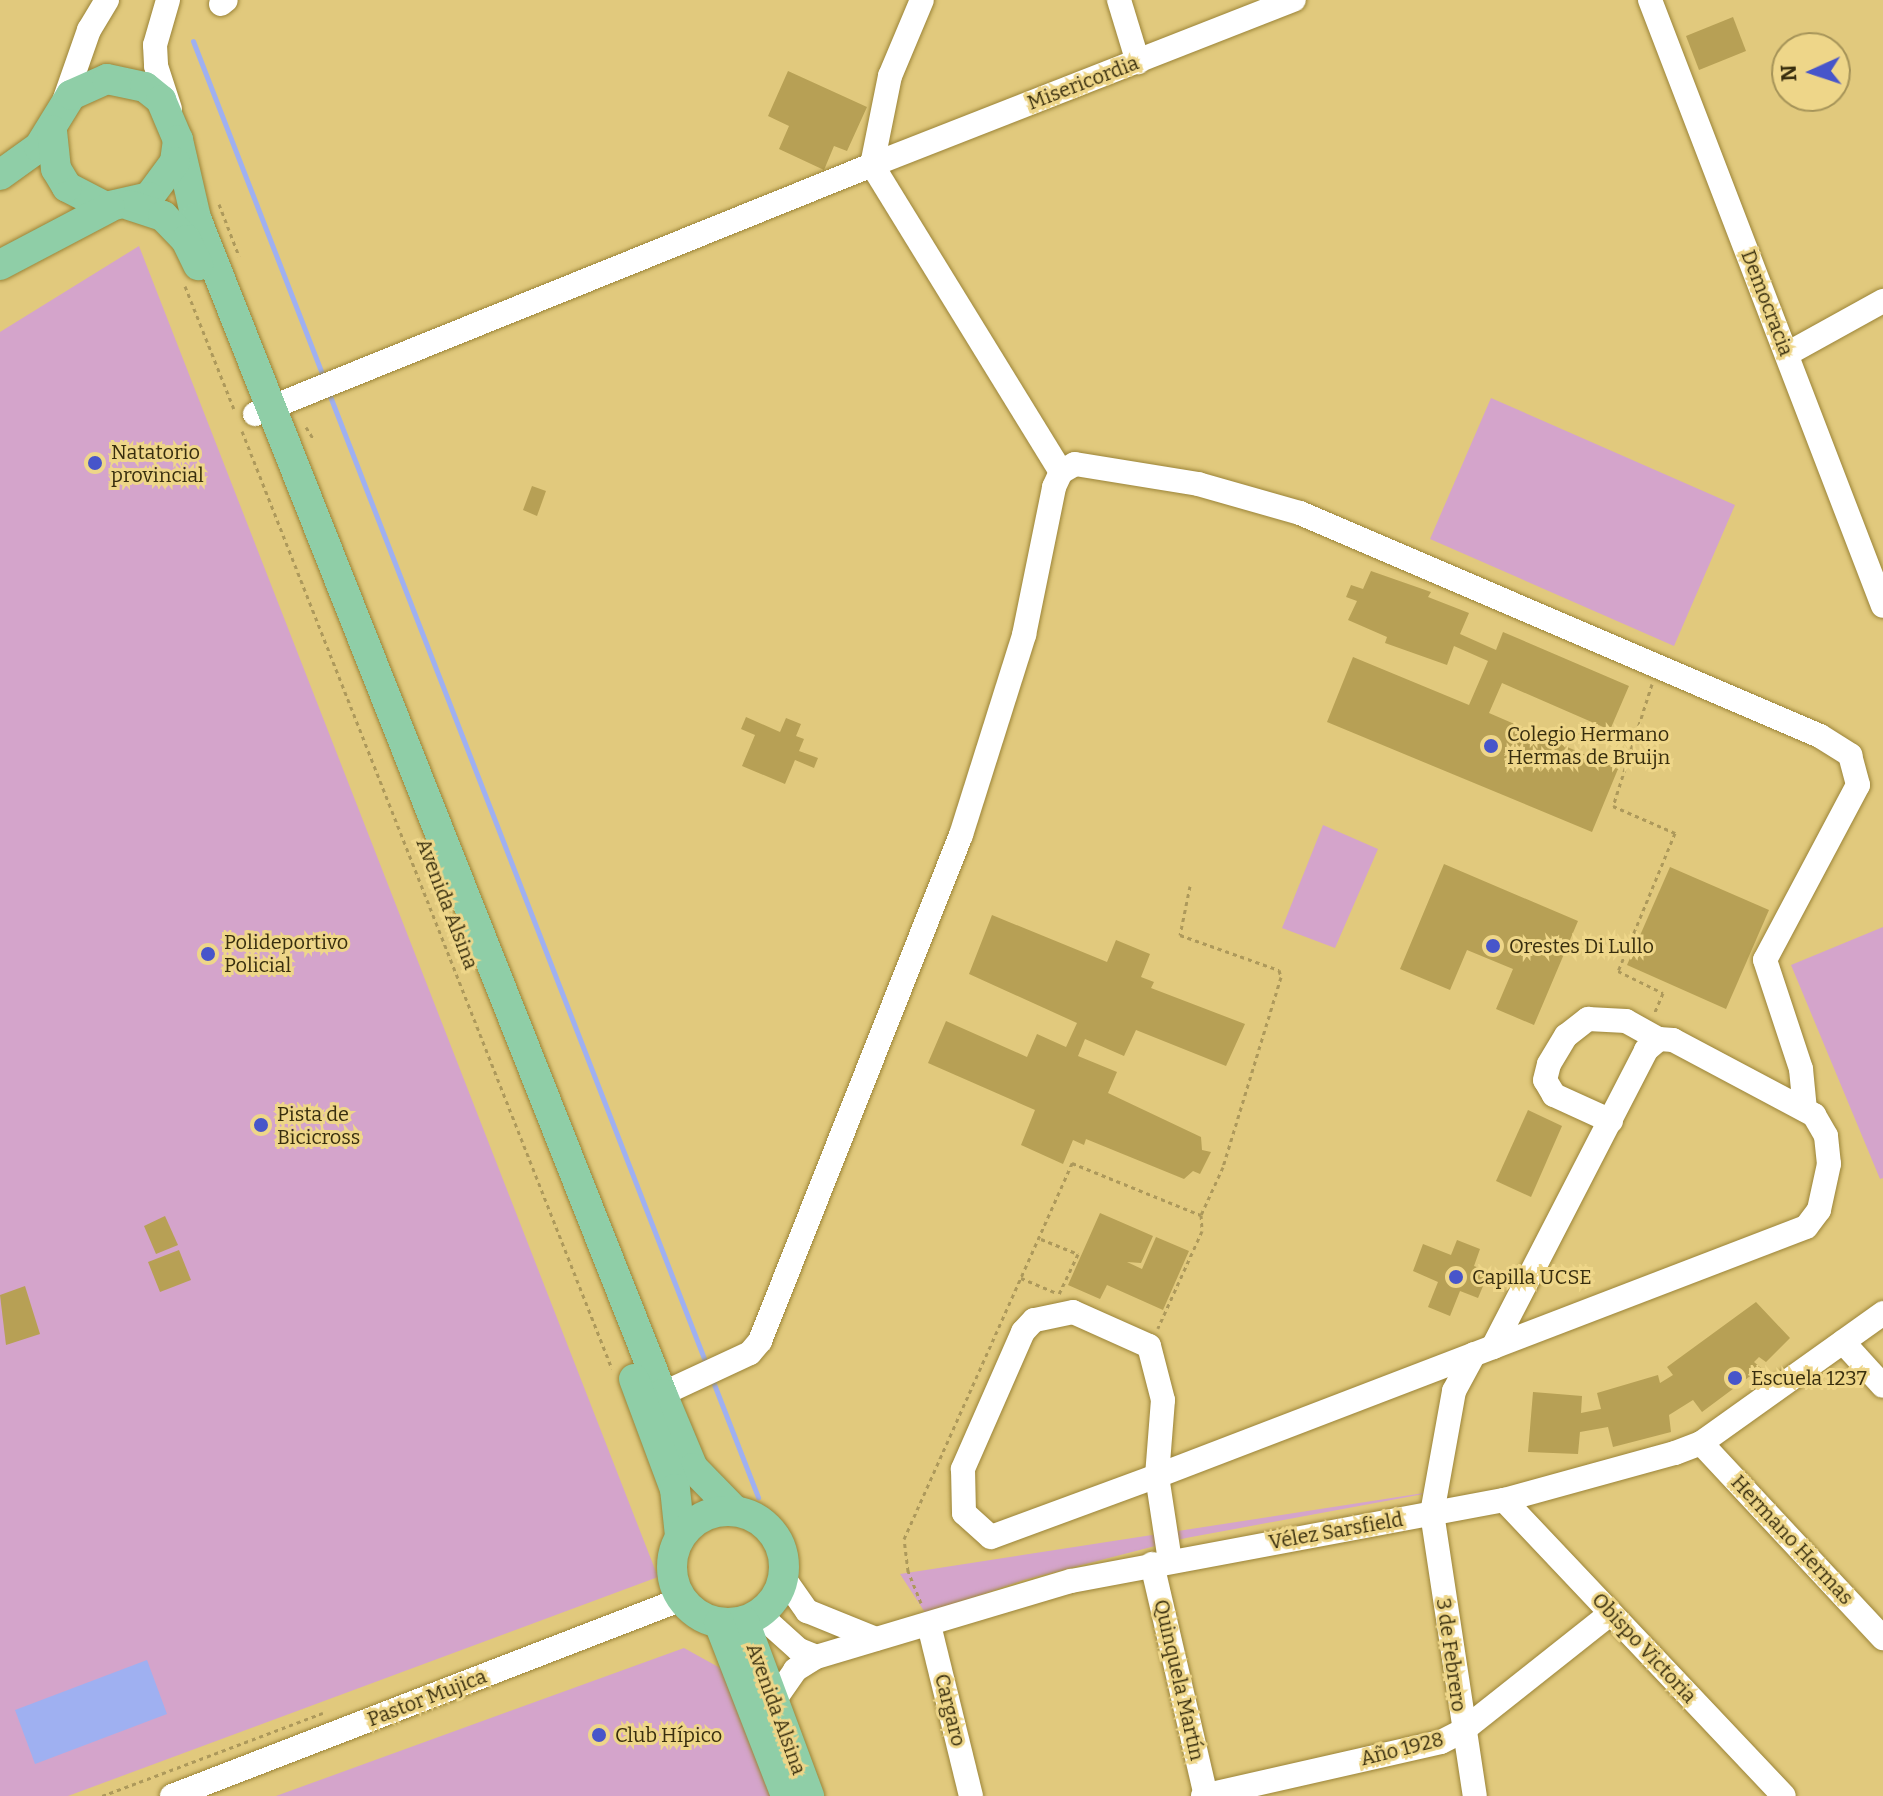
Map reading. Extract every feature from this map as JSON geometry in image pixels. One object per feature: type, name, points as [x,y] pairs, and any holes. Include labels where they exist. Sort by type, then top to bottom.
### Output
[{"type":"main road","points":[[0,175],[27,158],[57,118],[88,85],[127,80],[161,100],[175,129],[211,271]]},
{"type":"main road","points":[[57,118],[56,169],[67,187],[85,200],[119,206],[142,206],[171,223],[211,271]]},
{"type":"main road","points":[[0,265],[165,182],[175,129]]},
{"type":"main road","name":"Avenida Alsina","points":[[211,271],[273,406],[662,1394],[697,1475],[734,1510]]},
{"type":"main road","name":"Avenida Alsina","points":[[273,406],[666,1461],[680,1508],[671,1568],[672,1593]]},
{"type":"main road","points":[[672,1593],[692,1611],[741,1619],[771,1604],[783,1577],[778,1541],[752,1515],[734,1510],[704,1515],[675,1542]]},
{"type":"main road","name":"Avenida Alsina","points":[[741,1619],[809,1796]]},
{"type":"main road","name":"Avenida Alsina","points":[[741,1619],[786,1796]]},
{"type":"street","points":[[57,118],[89,30],[107,0]]},
{"type":"street","points":[[168,0],[159,24],[156,66],[175,129]]},
{"type":"street","points":[[662,1394],[750,1353],[760,1341],[961,835],[1024,635],[1061,472],[872,165],[890,76],[922,0]]},
{"type":"street","points":[[1119,0],[1138,62]]},
{"type":"street","name":"Misericordia","points":[[273,406],[872,165],[1294,0]]},
{"type":"street","name":"Democracia","points":[[1650,0],[1883,606]]},
{"type":"street","points":[[1787,354],[1883,301]]},
{"type":"street","points":[[1061,472],[1075,464],[1090,463],[1198,484],[1300,513],[1657,669],[1820,736],[1850,755],[1856,767],[1858,785],[1765,960],[1801,1069],[1805,1110]]},
{"type":"street","points":[[1149,1346],[1066,1303],[1023,1332],[963,1469],[964,1513],[991,1537],[1806,1227],[1819,1210],[1829,1164],[1826,1136],[1814,1115],[1673,1040],[1652,1036],[1626,1021],[1588,1019],[1566,1036],[1549,1064],[1545,1080],[1554,1095],[1611,1121]]},
{"type":"street","name":"3 de Febrero","points":[[1475,1796],[1461,1732],[1432,1513],[1454,1391],[1484,1350],[1611,1121],[1652,1036]]},
{"type":"street","name":"Vélez Sarsfield","points":[[773,1702],[795,1670],[816,1657],[1071,1581],[1504,1500],[1701,1443],[1883,1313]]},
{"type":"street","points":[[1843,1342],[1883,1386]]},
{"type":"street","name":"Quinquela Martín","points":[[1149,1346],[1163,1400],[1157,1476],[1161,1563],[1205,1796]]},
{"type":"street","name":"Hermano Hermas","points":[[1701,1443],[1883,1638]]},
{"type":"street","name":"Obispo Victoria","points":[[1504,1500],[1784,1796]]},
{"type":"street","points":[[783,1577],[807,1611],[876,1639]]},
{"type":"street","name":"Pastor Mujica","points":[[172,1796],[672,1593]]},
{"type":"street","name":"Año 1928","points":[[1205,1796],[1441,1742],[1461,1732],[1611,1613]]},
{"type":"street","points":[[741,1619],[816,1657]]},
{"type":"street","name":"Cargaro","points":[[929,1625],[971,1796]]},
{"type":"path","points":[[214,192],[211,271],[613,1373]]},
{"type":"path","points":[[273,406],[314,440]]},
{"type":"path","points":[[1652,1036],[1663,993],[1618,971],[1675,833],[1613,806],[1657,669]]},
{"type":"path","points":[[1190,886],[1180,935],[1279,970],[1281,977],[1223,1167],[1201,1215]]},
{"type":"path","points":[[1149,1346],[1202,1231]]},
{"type":"path","points":[[1021,1278],[1066,1303],[1078,1254],[1039,1238]]},
{"type":"path","points":[[672,1593],[675,1542]]},
{"type":"path","points":[[102,1796],[338,1708]]},
{"type":"shaded area","name":"Polideportivo Policial","points":[[139,246],[658,1577],[68,1796],[0,1796],[0,332]]},
{"type":"shaded area","points":[[1491,398],[1735,505],[1674,646],[1430,539]]},
{"type":"shaded area","points":[[1323,825],[1378,849],[1335,948],[1282,928]]},
{"type":"shaded area","points":[[1883,927],[1883,1178],[1880,1179],[1791,965]]},
{"type":"shaded area","points":[[1456,1488],[1186,1538],[1024,1580],[926,1614],[900,1574]]},
{"type":"shaded area","name":"Club Hípico","points":[[684,1648],[731,1674],[775,1796],[276,1796]]},
{"type":"water","points":[[147,1660],[167,1714],[35,1764],[15,1710]]},
{"type":"building","points":[[1733,17],[1746,51],[1699,70],[1686,36]]},
{"type":"building","points":[[788,71],[867,107],[847,151],[834,146],[824,170],[779,149],[789,126],[768,116]]},
{"type":"building","points":[[532,486],[546,491],[537,516],[523,510]]},
{"type":"building","points":[[1371,571],[1431,592],[1428,597],[1469,613],[1460,634],[1496,650],[1503,632],[1629,686],[1610,730],[1502,683],[1489,713],[1618,769],[1592,832],[1327,722],[1353,657],[1469,705],[1488,661],[1454,646],[1447,665],[1385,643],[1387,637],[1348,620],[1357,601],[1346,597],[1351,585],[1363,589]]},
{"type":"building","points":[[746,717],[780,732],[786,718],[801,724],[796,736],[804,739],[799,751],[818,758],[814,768],[795,760],[785,784],[742,766],[755,735],[741,729]]},
{"type":"building","points":[[1444,864],[1578,921],[1534,1025],[1496,1009],[1513,969],[1467,950],[1450,990],[1400,969]]},
{"type":"building","points":[[1670,867],[1769,910],[1726,1009],[1627,965]]},
{"type":"building","points":[[992,915],[1107,962],[1116,940],[1150,954],[1141,977],[1154,982],[1151,988],[1245,1024],[1226,1066],[1136,1030],[1124,1056],[1085,1039],[1078,1056],[1117,1072],[1108,1093],[1201,1137],[1202,1150],[1211,1152],[1200,1174],[1193,1171],[1184,1179],[1086,1139],[1084,1145],[1073,1140],[1063,1164],[1021,1145],[1035,1110],[928,1063],[946,1021],[1027,1057],[1037,1034],[1066,1047],[1077,1023],[969,974]]},
{"type":"building","points":[[1528,1110],[1562,1126],[1531,1197],[1496,1181]]},
{"type":"building","points":[[1100,1213],[1153,1236],[1141,1263],[1127,1262],[1142,1269],[1156,1237],[1189,1251],[1163,1310],[1107,1285],[1100,1299],[1068,1285]]},
{"type":"building","points":[[165,1216],[178,1245],[156,1254],[144,1226]]},
{"type":"building","name":"Capilla UCSE","points":[[1457,1240],[1480,1249],[1474,1266],[1489,1272],[1478,1298],[1460,1291],[1450,1316],[1428,1307],[1438,1282],[1413,1271],[1423,1244],[1451,1255]]},
{"type":"building","points":[[179,1250],[191,1280],[160,1292],[148,1262]]},
{"type":"building","points":[[25,1286],[40,1334],[6,1345],[0,1295]]},
{"type":"building","points":[[1756,1302],[1790,1338],[1766,1362],[1759,1357],[1754,1362],[1761,1368],[1702,1412],[1693,1400],[1669,1415],[1671,1432],[1613,1447],[1608,1427],[1580,1432],[1578,1454],[1528,1452],[1533,1392],[1582,1396],[1581,1413],[1601,1409],[1597,1393],[1658,1375],[1660,1383],[1673,1375],[1667,1367]]},
{"type":"waterway","points":[[193,41],[323,377]]},
{"type":"waterway","points":[[328,391],[707,1366]]},
{"type":"waterway","points":[[712,1379],[758,1497]]},
{"type":"place","name":"Natatorio provincial","points":[[95,463]]},
{"type":"place","name":"Colegio Hermano Hermas de Bruijn","points":[[1491,746]]},
{"type":"place","name":"Orestes Di Lullo","points":[[1493,946]]},
{"type":"place","name":"Polideportivo Policial","points":[[208,954]]},
{"type":"place","name":"Pista de Bicicross","points":[[261,1125]]},
{"type":"place","name":"Capilla UCSE","points":[[1456,1277]]},
{"type":"place","name":"Escuela 1237","points":[[1735,1378]]},
{"type":"place","name":"Club Hípico","points":[[599,1735]]}]
